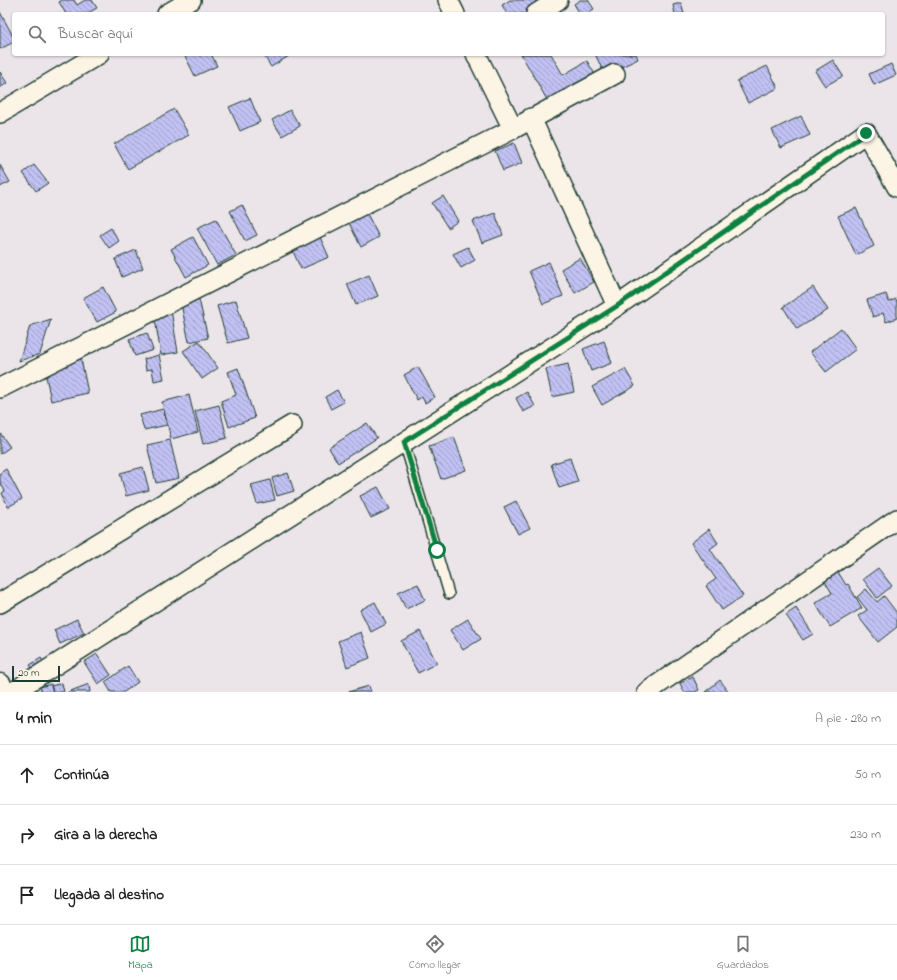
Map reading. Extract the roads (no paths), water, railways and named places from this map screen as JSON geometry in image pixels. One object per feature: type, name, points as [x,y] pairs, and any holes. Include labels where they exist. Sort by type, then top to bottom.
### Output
[{"type":"street","points":[[170,12],[191,0]]},
{"type":"street","points":[[448,0],[454,12]]},
{"type":"street","points":[[539,12],[558,0]]},
{"type":"street","points":[[0,113],[97,56]]},
{"type":"street","points":[[477,56],[513,129]]},
{"type":"street","points":[[0,388],[513,129],[615,74]]},
{"type":"street","points":[[531,118],[617,306]]},
{"type":"street","points":[[13,692],[617,306],[866,133],[897,187]]},
{"type":"street","points":[[0,603],[292,425]]},
{"type":"street","points":[[647,692],[897,519]]},
{"type":"street","points":[[0,685],[2,692]]},
{"type":"lane","points":[[404,442],[449,594]]}]
